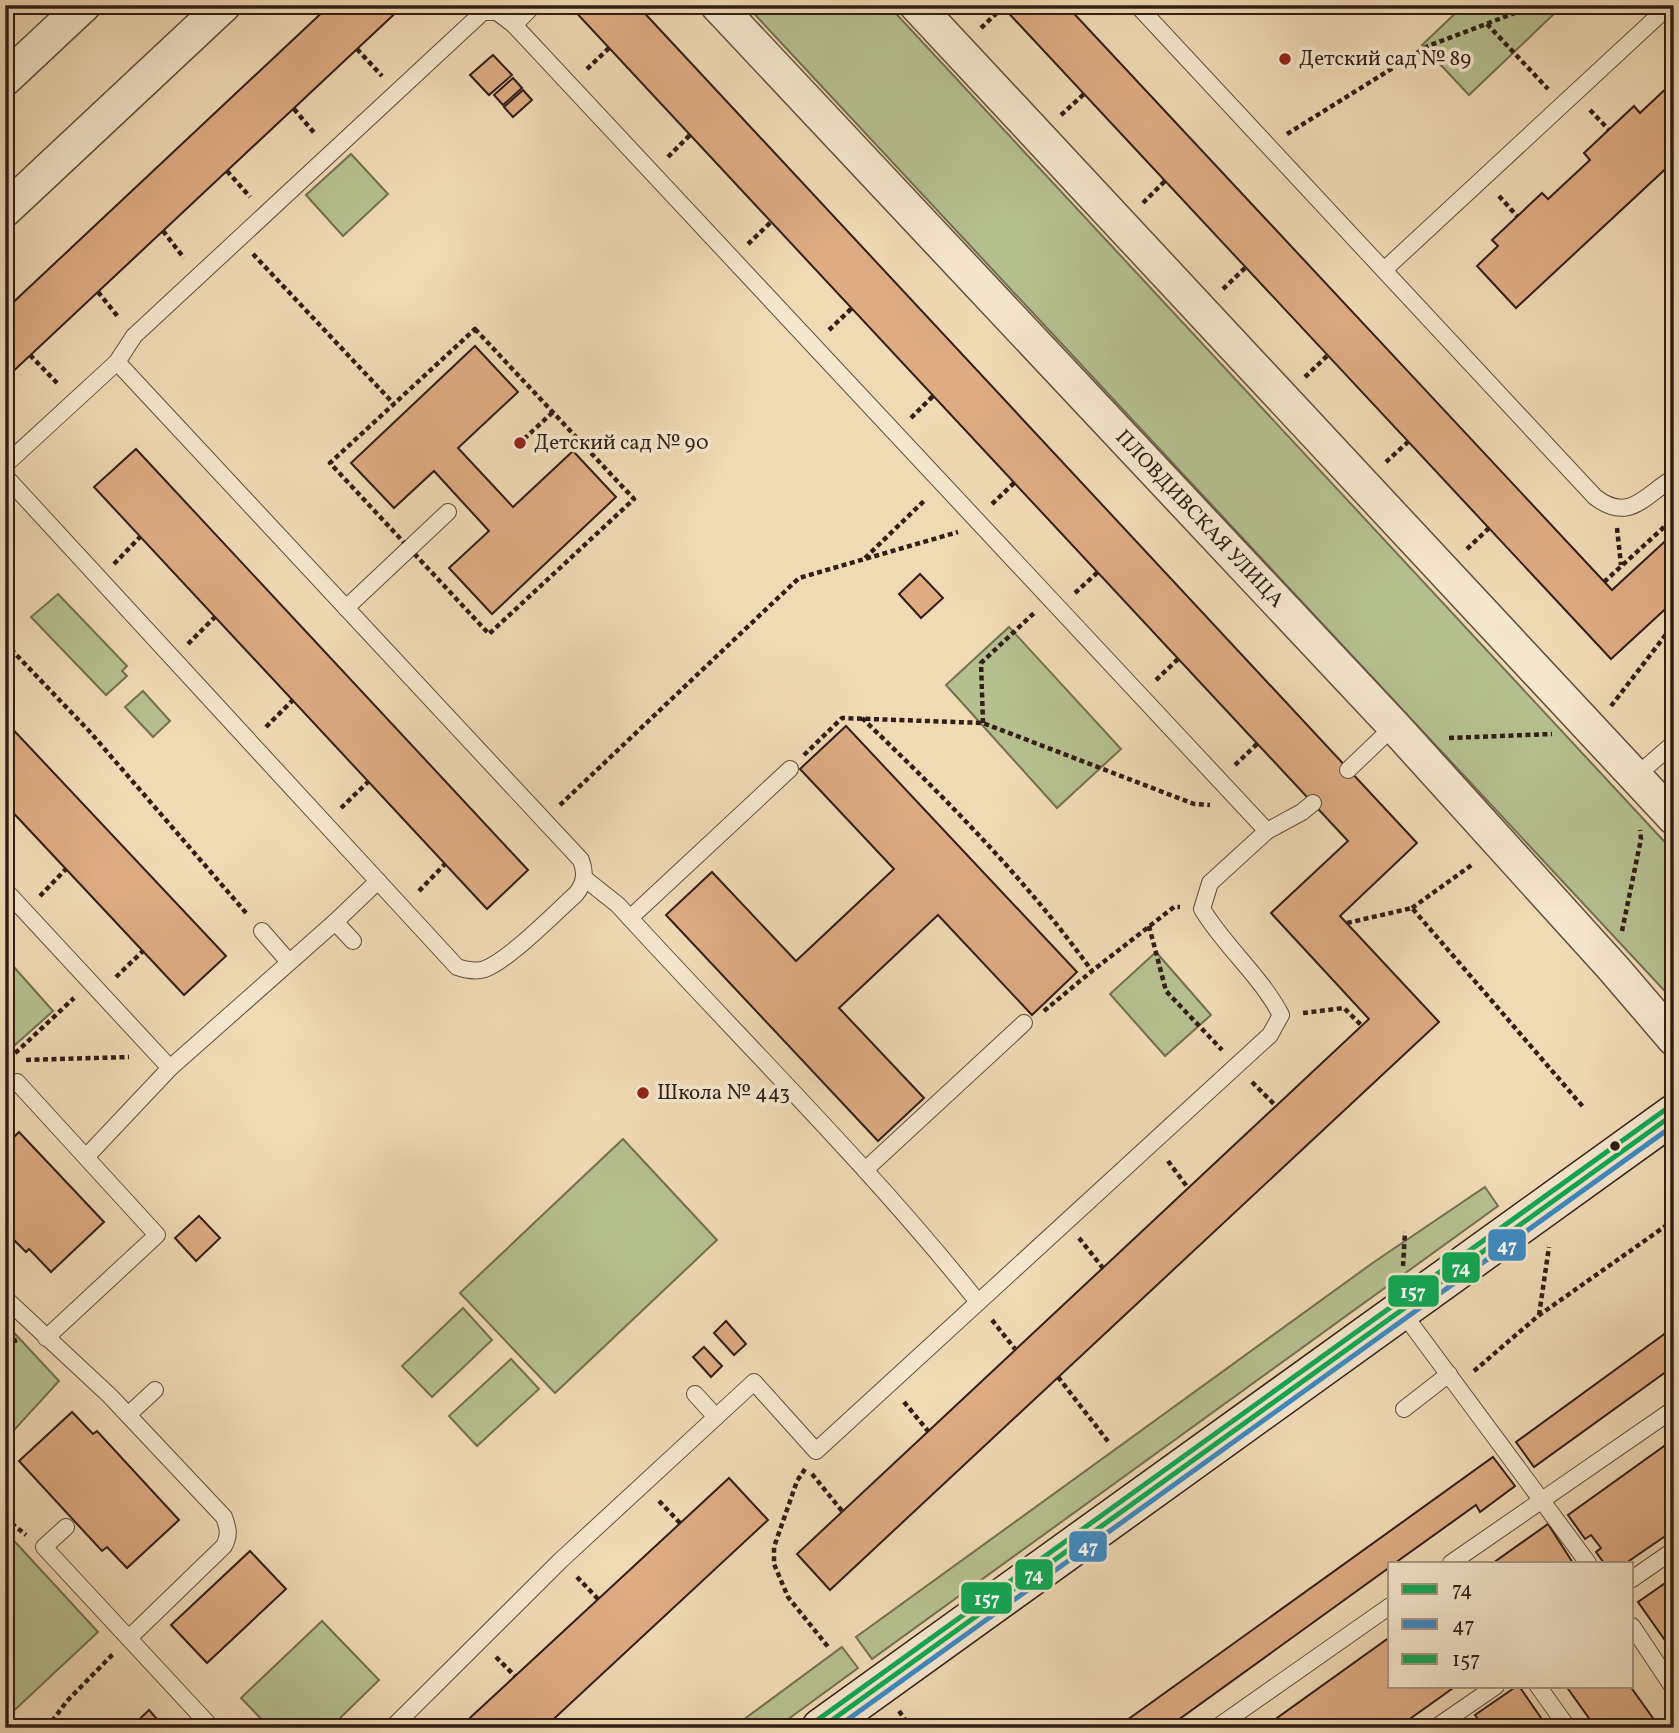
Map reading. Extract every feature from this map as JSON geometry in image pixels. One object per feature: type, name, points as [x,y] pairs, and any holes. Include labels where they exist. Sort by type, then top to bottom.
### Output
[{"type":"street","points":[[5,79],[84,5]]},
{"type":"street","points":[[5,211],[224,5]]},
{"type":"street","name":"ПЛОВДИВСКАЯ УЛИЦА","points":[[717,5],[1402,735],[1674,1039]]},
{"type":"street","points":[[916,5],[1674,818]]},
{"type":"street","points":[[845,1721],[1400,1309],[1674,1114]]},
{"type":"lane","points":[[514,25],[534,5]]},
{"type":"lane","points":[[1138,5],[1595,497],[1615,507],[1637,505],[1674,478]]},
{"type":"lane","points":[[1384,270],[1670,5]]},
{"type":"lane","points":[[5,465],[117,362],[134,336],[483,12],[497,12],[514,25],[1267,831]]},
{"type":"lane","points":[[5,476],[457,967],[469,971],[483,970],[501,960],[576,894],[583,886],[584,869],[581,860],[117,362]]},
{"type":"lane","points":[[346,608],[448,512]]},
{"type":"lane","points":[[1349,770],[1402,735]]},
{"type":"lane","points":[[1636,776],[1674,743]]},
{"type":"lane","points":[[630,918],[790,769]]},
{"type":"lane","points":[[392,1728],[561,1560],[754,1382],[816,1451],[1270,1035],[1281,1015],[1269,992],[1214,929],[1202,909],[1210,883],[1267,831],[1313,803]]},
{"type":"lane","points":[[584,878],[618,905],[865,1170],[932,1244],[978,1302]]},
{"type":"lane","points":[[86,1156],[170,1068],[378,881]]},
{"type":"lane","points":[[5,890],[170,1068]]},
{"type":"lane","points":[[335,922],[353,941]]},
{"type":"lane","points":[[262,930],[289,962]]},
{"type":"lane","points":[[865,1170],[1024,1023]]},
{"type":"lane","points":[[17,1082],[157,1235],[46,1338]]},
{"type":"lane","points":[[5,1298],[110,1396],[224,1517],[229,1537],[223,1546],[129,1638]]},
{"type":"lane","points":[[1400,1309],[1587,1562]]},
{"type":"lane","points":[[1404,1409],[1453,1380]]},
{"type":"lane","points":[[128,1415],[155,1390]]},
{"type":"lane","points":[[695,1394],[716,1417]]},
{"type":"lane","points":[[1452,1562],[1674,1409]]},
{"type":"lane","points":[[66,1527],[44,1547],[212,1728]]},
{"type":"lane","points":[[1634,1578],[1674,1550]]},
{"type":"lane","points":[[1216,1728],[1388,1607]]},
{"type":"lane","points":[[1634,1629],[1674,1689]]},
{"type":"lane","points":[[1434,1728],[1457,1722],[1494,1688]]},
{"type":"lane","points":[[1539,1688],[1568,1728]]},
{"type":"path","points":[[1269,146],[1428,46],[1536,5]]},
{"type":"path","points":[[980,29],[1003,7]]},
{"type":"path","points":[[1486,24],[1564,104]]},
{"type":"path","points":[[569,85],[609,48]]},
{"type":"path","points":[[357,49],[397,92]]},
{"type":"path","points":[[1061,116],[1084,94]]},
{"type":"path","points":[[294,109],[331,153]]},
{"type":"path","points":[[652,173],[690,135]]},
{"type":"path","points":[[227,171],[265,214]]},
{"type":"path","points":[[1142,203],[1165,181]]},
{"type":"path","points":[[163,231],[199,276]]},
{"type":"path","points":[[239,239],[394,404]]},
{"type":"path","points":[[1222,290],[1245,268]]},
{"type":"path","points":[[97,292],[134,336]]},
{"type":"path","points":[[813,345],[852,309]]},
{"type":"path","points":[[475,328],[634,499],[489,634],[330,463],[394,404],[475,328]]},
{"type":"path","points":[[30,355],[74,401]]},
{"type":"path","points":[[1304,378],[1327,356]]},
{"type":"path","points":[[895,433],[933,396]]},
{"type":"path","points":[[524,439],[553,412]]},
{"type":"path","points":[[1384,464],[1408,442]]},
{"type":"path","points":[[864,559],[943,483]]},
{"type":"path","points":[[544,820],[799,578],[961,531],[1014,483]]},
{"type":"path","points":[[1615,507],[1622,566]]},
{"type":"path","points":[[1604,582],[1674,518]]},
{"type":"path","points":[[1464,551],[1489,528]]},
{"type":"path","points":[[100,579],[140,537]]},
{"type":"path","points":[[984,723],[981,663],[1098,572]]},
{"type":"path","points":[[174,659],[215,617]]},
{"type":"path","points":[[1609,708],[1674,624]]},
{"type":"path","points":[[5,643],[90,732],[262,930]]},
{"type":"path","points":[[1141,695],[1178,659]]},
{"type":"path","points":[[250,742],[293,700]]},
{"type":"path","points":[[790,769],[842,718],[984,723],[1195,804],[1245,806]]},
{"type":"path","points":[[862,718],[994,851],[1065,934],[1092,971]]},
{"type":"path","points":[[1402,735],[1429,739],[1550,734],[1611,749]]},
{"type":"path","points":[[1221,779],[1257,744]]},
{"type":"path","points":[[1614,969],[1641,839],[1636,776]]},
{"type":"path","points":[[325,823],[368,782]]},
{"type":"path","points":[[402,908],[445,864]]},
{"type":"path","points":[[1346,923],[1412,908],[1472,864]]},
{"type":"path","points":[[25,911],[66,869]]},
{"type":"path","points":[[1024,1023],[1036,1018],[1174,907],[1202,909]]},
{"type":"path","points":[[1412,908],[1584,1108]]},
{"type":"path","points":[[1149,926],[1166,991],[1276,1106]]},
{"type":"path","points":[[100,992],[143,951]]},
{"type":"path","points":[[1281,1015],[1343,1008],[1362,1026]]},
{"type":"path","points":[[6,1061],[61,1011]]},
{"type":"path","points":[[6,1061],[133,1057],[170,1068]]},
{"type":"path","points":[[1154,1141],[1188,1188]]},
{"type":"path","points":[[1453,1380],[1674,1220]]},
{"type":"path","points":[[1066,1222],[1103,1268]]},
{"type":"path","points":[[1538,1316],[1550,1242]]},
{"type":"path","points":[[978,1302],[1015,1349]]},
{"type":"path","points":[[1058,1377],[1110,1444]]},
{"type":"path","points":[[889,1384],[928,1431]]},
{"type":"path","points":[[816,1451],[792,1494],[774,1547],[774,1564],[788,1597],[829,1647]]},
{"type":"path","points":[[807,1467],[842,1511]]},
{"type":"path","points":[[561,1560],[598,1599]]},
{"type":"path","points":[[47,1728],[67,1701],[129,1638]]},
{"type":"path","points":[[895,1705],[911,1728]]},
{"type":"green space","points":[[746,5],[888,5],[1674,852],[1674,1001]]},
{"type":"green space","points":[[1464,5],[1550,5],[1556,12],[1469,95],[1422,45]]},
{"type":"green space","points":[[351,154],[388,194],[343,236],[306,195]]},
{"type":"green space","points":[[58,594],[127,666],[122,671],[127,676],[106,695],[31,617]]},
{"type":"green space","points":[[1009,627],[1121,749],[1057,808],[946,685]]},
{"type":"green space","points":[[143,691],[170,721],[153,737],[125,707]]},
{"type":"green space","points":[[1156,952],[1211,1015],[1165,1056],[1110,994]]},
{"type":"green space","points":[[5,957],[53,1011],[5,1054]]},
{"type":"green space","points":[[623,1139],[717,1240],[555,1393],[460,1293]]},
{"type":"green space","points":[[1485,1187],[1498,1206],[872,1659],[856,1637],[1374,1262]]},
{"type":"green space","points":[[463,1308],[492,1340],[432,1397],[402,1366]]},
{"type":"green space","points":[[5,1323],[59,1381],[5,1440]]},
{"type":"green space","points":[[511,1359],[539,1389],[477,1446],[449,1416]]},
{"type":"green space","points":[[5,1531],[98,1632],[5,1719]]},
{"type":"green space","points":[[322,1621],[379,1680],[330,1728],[270,1728],[241,1698]]},
{"type":"green space","points":[[842,1647],[858,1668],[776,1728],[732,1728]]},
{"type":"building","points":[[330,5],[404,5],[5,379],[5,310]]},
{"type":"building","points":[[637,5],[1417,843],[1340,916],[1439,1022],[830,1590],[797,1554],[1369,1019],[1271,913],[1348,841],[570,6]]},
{"type":"building","points":[[1001,5],[1066,5],[1612,590],[1674,533],[1674,601],[1611,659]]},
{"type":"building","points":[[493,55],[512,75],[489,95],[470,75]]},
{"type":"building","points":[[513,78],[522,88],[503,105],[494,95]]},
{"type":"building","points":[[1674,81],[1674,161],[1516,308],[1477,266],[1498,246],[1492,240],[1542,193],[1548,199],[1590,160],[1584,153],[1634,106],[1640,113]]},
{"type":"building","points":[[523,90],[532,100],[513,117],[504,107]]},
{"type":"building","points":[[475,346],[518,392],[458,448],[513,507],[573,451],[616,497],[492,614],[449,568],[489,531],[434,471],[394,508],[351,463]]},
{"type":"building","points":[[136,449],[528,870],[487,909],[94,487]]},
{"type":"building","points":[[920,574],[943,598],[921,618],[899,594]]},
{"type":"building","points":[[5,721],[226,956],[184,995],[5,804]]},
{"type":"building","points":[[846,726],[1077,972],[1032,1015],[938,915],[839,1008],[924,1098],[878,1141],[666,915],[712,872],[796,961],[894,869],[800,769]]},
{"type":"building","points":[[5,1125],[15,1136],[19,1132],[104,1222],[51,1272],[29,1249],[26,1252],[5,1231]]},
{"type":"building","points":[[199,1216],[220,1238],[196,1261],[175,1238]]},
{"type":"building","points":[[726,1321],[746,1344],[734,1355],[714,1333]]},
{"type":"building","points":[[1674,1327],[1674,1366],[1534,1467],[1516,1442]]},
{"type":"building","points":[[704,1347],[722,1366],[711,1377],[693,1357]]},
{"type":"building","points":[[72,1412],[93,1434],[97,1431],[179,1520],[127,1568],[107,1547],[102,1551],[19,1461]]},
{"type":"building","points":[[1674,1439],[1674,1530],[1627,1562],[1603,1562],[1596,1552],[1601,1548],[1591,1535],[1585,1539],[1568,1515]]},
{"type":"building","points":[[1493,1457],[1515,1486],[1480,1512],[1476,1505],[1396,1562],[1388,1562],[1388,1568],[1167,1728],[1116,1728]]},
{"type":"building","points":[[729,1478],[768,1520],[544,1728],[459,1728]]},
{"type":"building","points":[[1548,1524],[1572,1562],[1494,1562]]},
{"type":"building","points":[[250,1551],[286,1589],[207,1663],[171,1625]]},
{"type":"building","points":[[1674,1577],[1674,1653],[1638,1602]]},
{"type":"building","points":[[1388,1638],[1388,1688],[1453,1688],[1397,1728],[1263,1728]]},
{"type":"building","points":[[1514,1688],[1520,1688],[1548,1728],[1485,1728],[1475,1715]]},
{"type":"building","points":[[1567,1688],[1631,1688],[1660,1728],[1596,1728]]},
{"type":"building","points":[[149,1710],[165,1728],[130,1728]]},
{"type":"transit line","name":"157","points":[[816,1721],[1669,1107]]},
{"type":"transit line","name":"74","points":[[821,1728],[1674,1114]]},
{"type":"transit line","name":"47","points":[[836,1728],[1674,1125]]},
{"type":"place","name":"Детский сад № 89","points":[[1285,59]]},
{"type":"place","name":"Детский сад № 90","points":[[520,443]]},
{"type":"place","name":"Школа № 443","points":[[643,1093]]}]
